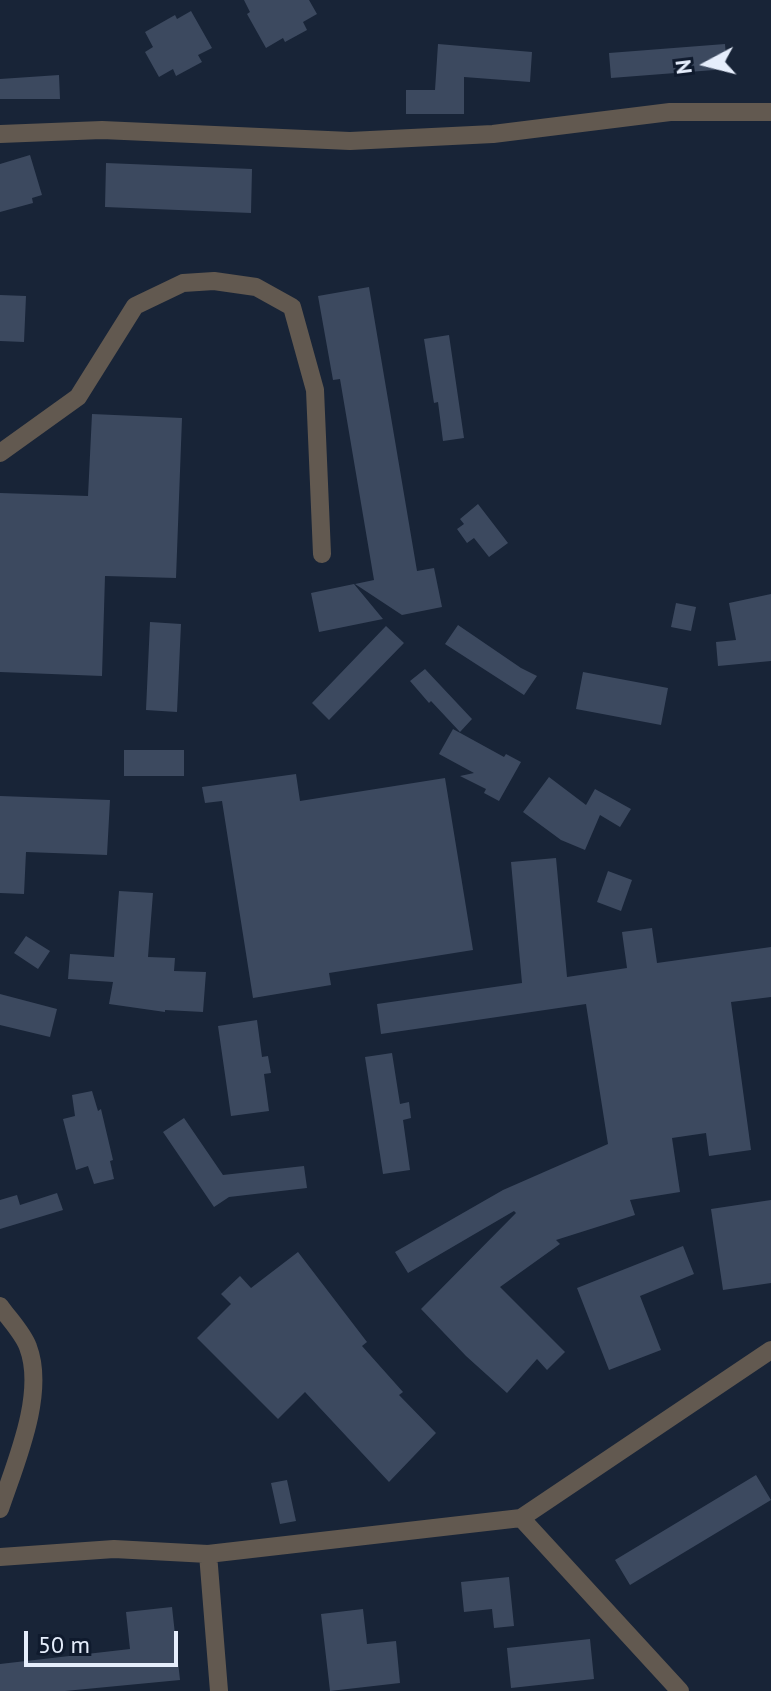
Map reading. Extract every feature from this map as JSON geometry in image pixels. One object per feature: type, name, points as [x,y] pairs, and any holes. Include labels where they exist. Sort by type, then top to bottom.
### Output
[{"type":"street","points":[[0,134],[102,130],[350,141],[493,134],[670,112],[771,112]]},
{"type":"street","points":[[0,453],[78,397],[135,306],[183,283],[214,281],[256,287],[292,307],[315,390],[322,554]]},
{"type":"street","points":[[0,1306],[28,1347],[34,1385],[29,1424],[0,1509]]},
{"type":"street","points":[[0,1557],[114,1549],[208,1554],[521,1518],[771,1350]]},
{"type":"street","points":[[521,1518],[680,1691]]},
{"type":"street","points":[[208,1554],[219,1691]]},
{"type":"building","points":[[244,0],[309,0],[317,14],[303,22],[307,30],[266,48],[247,14],[250,12]]},
{"type":"building","points":[[191,11],[212,48],[198,55],[202,62],[176,76],[173,69],[159,77],[145,52],[153,47],[145,32],[175,15],[177,19]]},
{"type":"building","points":[[438,44],[532,52],[530,82],[464,77],[464,114],[406,114],[406,90],[435,90]]},
{"type":"building","points":[[725,44],[727,69],[611,78],[609,53]]},
{"type":"building","points":[[59,75],[60,99],[0,99],[0,79]]},
{"type":"building","points":[[30,155],[42,195],[32,198],[33,203],[0,212],[0,164]]},
{"type":"building","points":[[106,163],[252,169],[251,213],[105,207]]},
{"type":"building","points":[[369,287],[417,571],[434,568],[442,607],[402,615],[355,584],[374,580],[340,379],[333,380],[318,296]]},
{"type":"building","points":[[0,295],[26,296],[24,342],[0,341]]},
{"type":"building","points":[[449,335],[464,438],[443,441],[424,339]]},
{"type":"building","points":[[92,414],[182,418],[176,578],[105,576],[102,676],[0,672],[0,493],[88,496]]},
{"type":"building","points":[[478,504],[508,543],[489,557],[474,538],[467,543],[457,529],[464,524],[460,519]]},
{"type":"building","points":[[354,584],[383,619],[319,632],[311,593]]},
{"type":"building","points":[[771,594],[771,661],[718,666],[716,642],[736,640],[729,603]]},
{"type":"building","points":[[676,603],[696,607],[691,631],[671,627]]},
{"type":"building","points":[[150,622],[181,624],[177,712],[146,710]]},
{"type":"building","points":[[458,625],[537,676],[524,695],[445,644]]},
{"type":"building","points":[[386,626],[404,643],[329,720],[312,703]]},
{"type":"building","points":[[425,669],[472,719],[460,732],[410,681]]},
{"type":"building","points":[[583,672],[668,688],[661,725],[576,709]]},
{"type":"building","points":[[453,729],[504,757],[506,754],[521,762],[499,801],[484,793],[486,789],[460,776],[474,773],[439,754]]},
{"type":"building","points":[[124,750],[184,750],[184,776],[124,776]]},
{"type":"building","points":[[296,774],[300,801],[445,778],[473,950],[329,973],[331,985],[253,998],[222,801],[205,803],[202,787]]},
{"type":"building","points":[[549,777],[586,805],[595,789],[631,809],[620,827],[600,815],[585,850],[561,840],[523,812]]},
{"type":"building","points":[[0,796],[110,800],[107,855],[26,852],[24,894],[0,893]]},
{"type":"building","points":[[556,858],[567,977],[627,968],[622,932],[652,928],[657,963],[771,947],[771,997],[731,1002],[751,1150],[709,1156],[706,1133],[672,1138],[680,1192],[630,1200],[635,1215],[556,1240],[560,1244],[500,1287],[565,1352],[547,1370],[537,1359],[507,1393],[421,1309],[516,1213],[514,1211],[408,1273],[395,1252],[503,1190],[608,1144],[586,1004],[381,1034],[377,1004],[522,983],[511,862]]},
{"type":"building","points":[[608,871],[632,880],[621,911],[597,902]]},
{"type":"building","points":[[119,891],[153,893],[148,957],[175,958],[174,971],[206,972],[203,1012],[165,1012],[109,1004],[113,982],[68,979],[70,954],[114,957]]},
{"type":"building","points":[[26,936],[50,951],[38,969],[14,953]]},
{"type":"building","points":[[0,994],[57,1009],[50,1037],[0,1025]]},
{"type":"building","points":[[257,1020],[262,1057],[268,1056],[271,1073],[264,1074],[269,1111],[231,1116],[218,1026]]},
{"type":"building","points":[[392,1053],[400,1104],[409,1102],[411,1118],[403,1120],[410,1170],[383,1174],[365,1057]]},
{"type":"building","points":[[92,1091],[98,1111],[101,1109],[113,1160],[110,1161],[114,1179],[94,1184],[88,1166],[76,1170],[63,1119],[75,1116],[72,1095]]},
{"type":"building","points":[[184,1118],[223,1175],[304,1166],[307,1188],[229,1197],[214,1207],[163,1132]]},
{"type":"building","points":[[57,1193],[63,1210],[0,1229],[0,1200],[17,1195],[20,1205]]},
{"type":"building","points":[[771,1200],[771,1283],[723,1290],[711,1209]]},
{"type":"building","points":[[683,1246],[694,1274],[640,1296],[661,1350],[609,1370],[577,1288]]},
{"type":"building","points":[[298,1252],[367,1342],[362,1346],[403,1392],[399,1395],[436,1433],[389,1482],[305,1392],[278,1419],[197,1338],[231,1304],[221,1294],[240,1276],[251,1288]]},
{"type":"building","points":[[756,1475],[771,1500],[630,1585],[615,1560]]},
{"type":"building","points":[[287,1480],[296,1521],[280,1524],[271,1483]]},
{"type":"building","points":[[509,1577],[514,1626],[494,1628],[492,1609],[464,1612],[461,1582]]},
{"type":"building","points":[[172,1607],[180,1680],[65,1691],[0,1691],[0,1664],[130,1649],[126,1612]]},
{"type":"building","points":[[363,1609],[367,1644],[396,1641],[400,1683],[330,1691],[321,1614]]},
{"type":"building","points":[[590,1639],[594,1679],[511,1688],[507,1648]]}]
